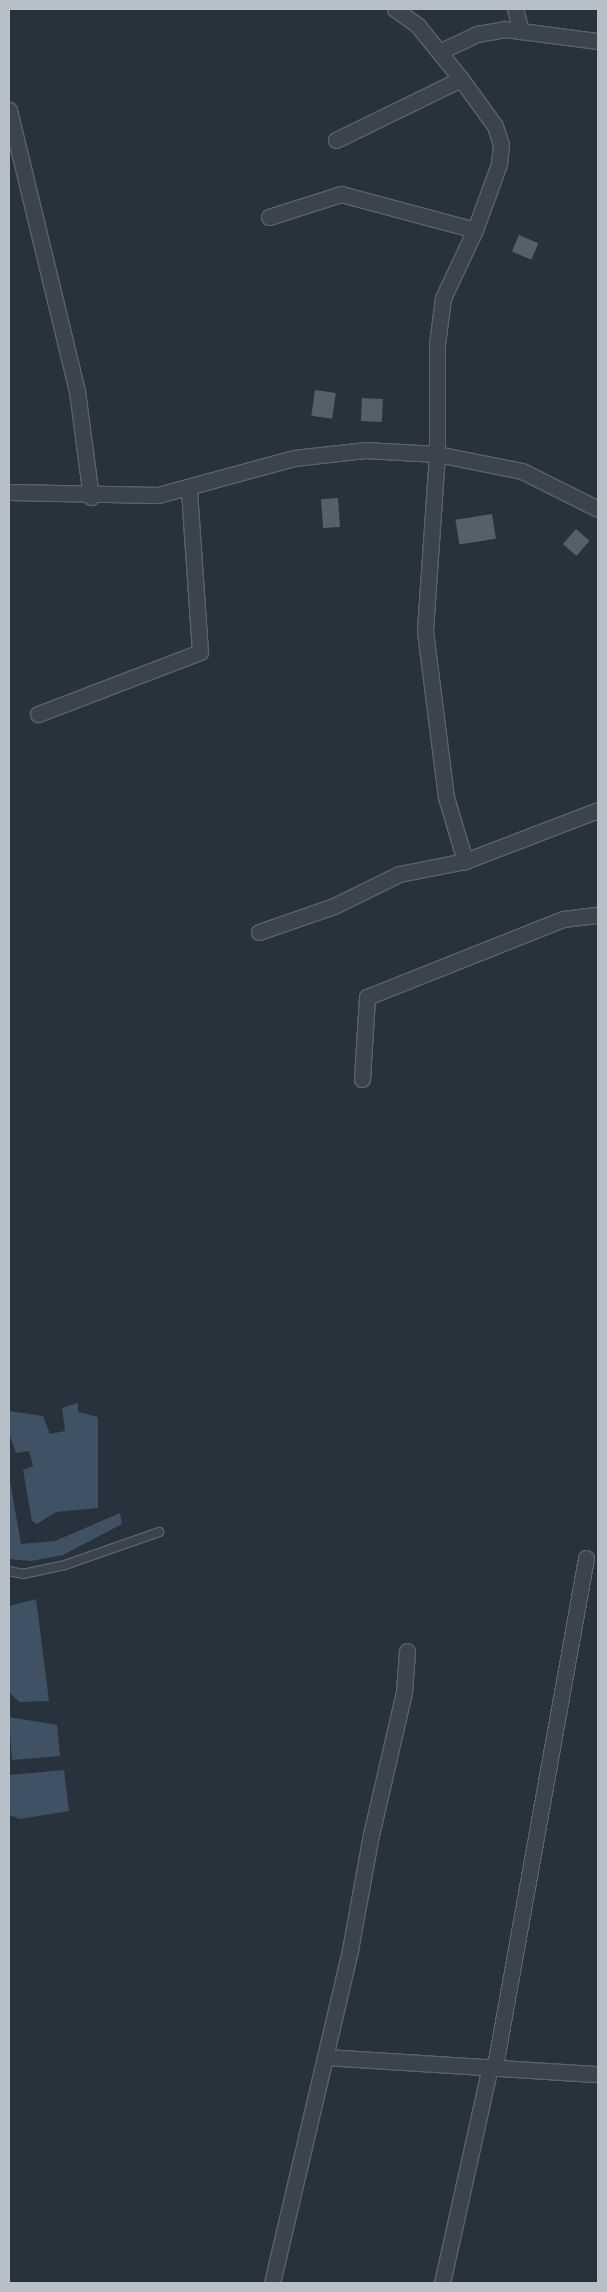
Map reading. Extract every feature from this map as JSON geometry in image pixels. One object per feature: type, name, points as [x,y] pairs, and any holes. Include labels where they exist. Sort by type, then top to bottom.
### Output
[{"type":"street","points":[[395,9],[418,26],[440,52],[495,126],[501,145],[499,164],[475,230],[443,298],[437,344],[437,454],[425,630],[446,797],[464,861]]},
{"type":"street","points":[[515,9],[521,31]]},
{"type":"street","points":[[440,52],[477,34],[521,31],[598,41]]},
{"type":"street","points":[[336,140],[461,79]]},
{"type":"street","points":[[9,110],[77,391],[91,496]]},
{"type":"street","points":[[269,217],[341,194],[475,230]]},
{"type":"street","points":[[9,492],[91,496],[189,489],[327,452],[437,454],[522,471],[598,509]]},
{"type":"street","points":[[38,714],[200,652],[189,489]]},
{"type":"street","points":[[259,932],[334,906],[399,874],[464,861],[598,810]]},
{"type":"street","points":[[362,1079],[367,997],[563,919],[598,915]]},
{"type":"street","points":[[442,2283],[492,2066],[586,1558]]},
{"type":"street","points":[[272,2283],[404,1692],[407,1651]]},
{"type":"street","points":[[324,2057],[598,2074]]},
{"type":"lane","points":[[9,1571],[23,1574],[62,1566],[159,1532]]},
{"type":"water","points":[[78,1403],[78,1412],[98,1417],[98,1508],[56,1512],[37,1524],[32,1521],[23,1470],[33,1466],[29,1451],[16,1453],[9,1433],[9,1411],[43,1416],[50,1434],[65,1431],[62,1408]]},
{"type":"water","points":[[9,1475],[21,1544],[55,1541],[120,1513],[122,1524],[63,1555],[31,1561],[9,1559]]},
{"type":"water","points":[[36,1599],[49,1701],[19,1702],[9,1692],[9,1606]]},
{"type":"water","points":[[9,1717],[57,1725],[60,1756],[12,1760]]},
{"type":"water","points":[[64,1770],[69,1811],[20,1819],[10,1815],[9,1775]]},
{"type":"building","points":[[519,235],[538,243],[531,260],[512,252]]},
{"type":"building","points":[[315,390],[336,393],[332,419],[311,416]]},
{"type":"building","points":[[362,398],[383,399],[382,422],[361,421]]},
{"type":"building","points":[[338,498],[340,527],[323,528],[321,499]]},
{"type":"building","points":[[492,514],[496,539],[459,544],[455,520]]},
{"type":"building","points":[[576,529],[590,541],[576,556],[563,544]]}]
